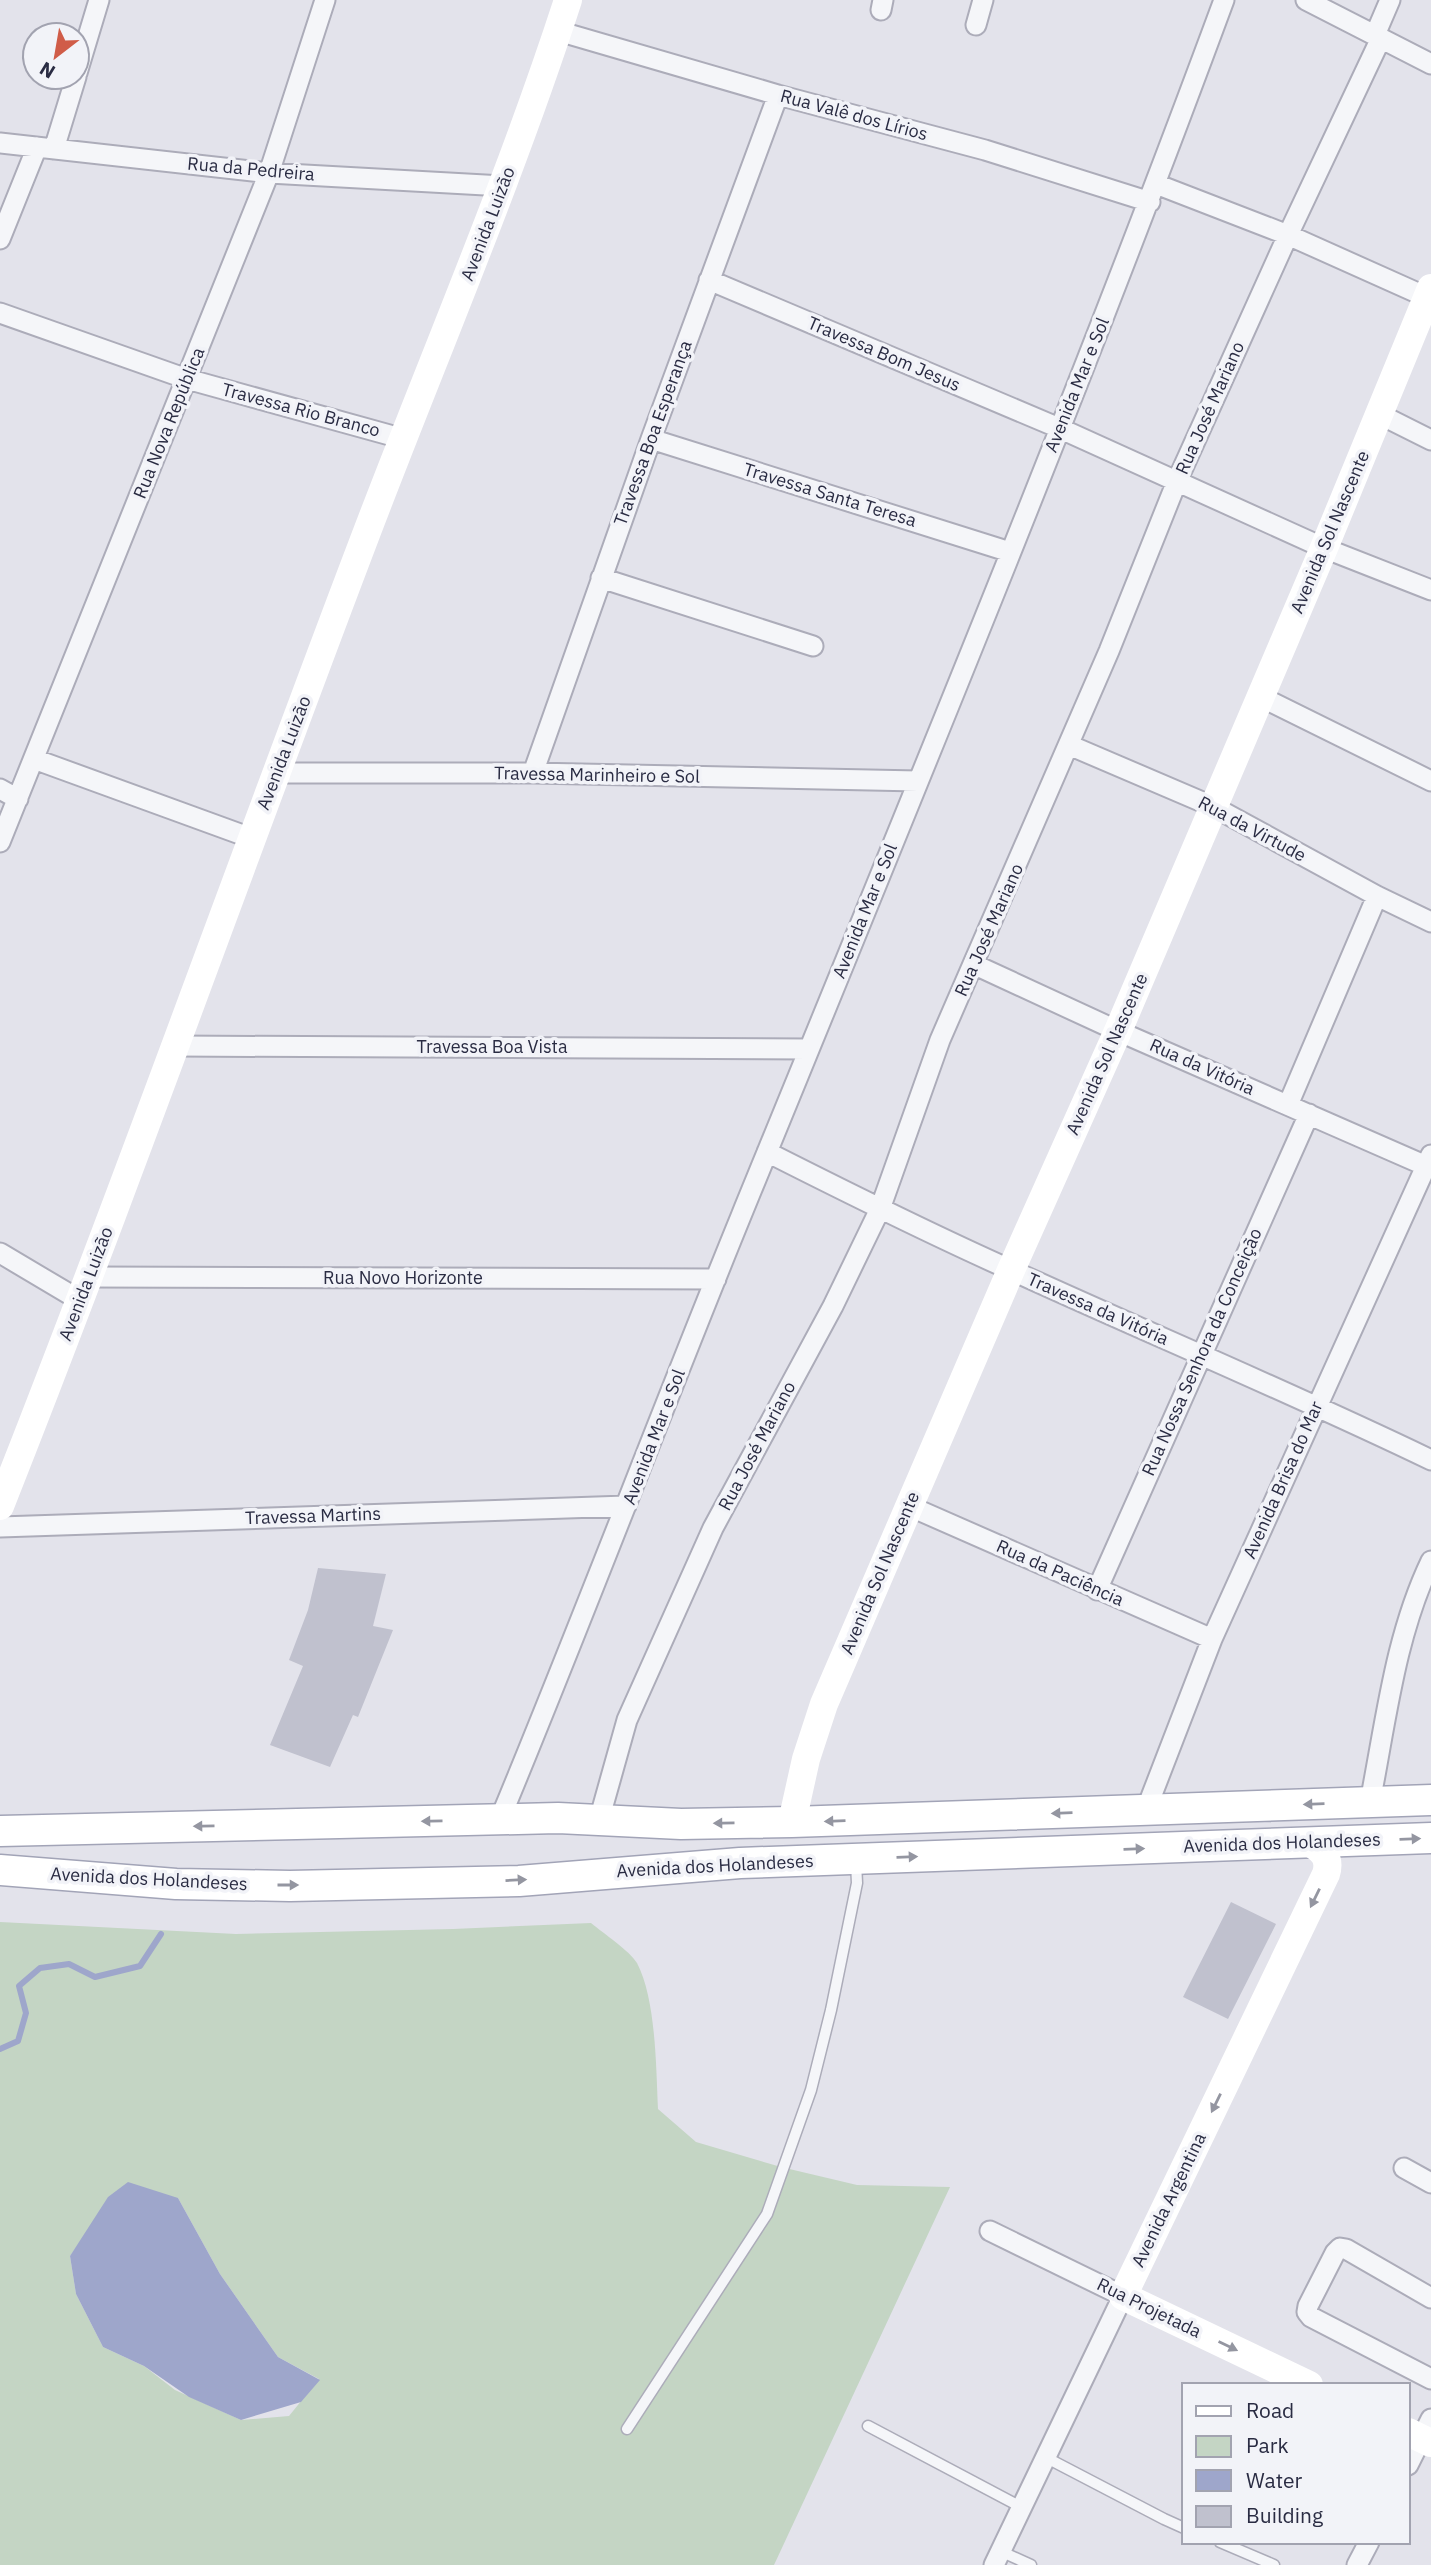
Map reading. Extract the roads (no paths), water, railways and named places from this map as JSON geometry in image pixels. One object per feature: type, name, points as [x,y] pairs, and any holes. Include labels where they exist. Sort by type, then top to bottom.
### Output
[{"type":"main road","points":[[0,1831],[500,1819],[681,1824],[792,1822],[1431,1800]]},
{"type":"main road","name":"Avenida dos Holandeses","points":[[0,1870],[133,1882],[290,1886],[519,1881],[690,1866],[1431,1838]]},
{"type":"street","points":[[91,26],[99,0]]},
{"type":"street","name":"Rua Nova República","points":[[0,842],[269,173],[325,0]]},
{"type":"street","name":"Avenida Luizão","points":[[0,1506],[6,1476],[85,1289],[366,533],[503,186],[568,0]]},
{"type":"street","points":[[976,25],[983,0]]},
{"type":"street","name":"Avenida Mar e Sol","points":[[500,1819],[1153,193],[1224,0]]},
{"type":"street","points":[[1306,0],[1431,64]]},
{"type":"street","name":"Rua José Mariano","points":[[599,1820],[627,1720],[713,1528],[833,1306],[880,1209],[936,1051],[1069,745],[1177,481],[1378,36],[1390,0]]},
{"type":"street","name":"Rua Valê dos Lírios","points":[[558,31],[778,95],[1153,193],[1288,234],[1430,295]]},
{"type":"street","points":[[0,239],[46,148],[69,91]]},
{"type":"street","name":"Travessa Boa Esperança","points":[[533,773],[650,439],[778,95]]},
{"type":"street","name":"Rua da Pedreira","points":[[0,143],[269,173],[503,186]]},
{"type":"street","name":"Travessa Bom Jesus","points":[[709,280],[1059,428],[1324,548],[1431,590]]},
{"type":"street","name":"Avenida Sol Nascente","points":[[792,1822],[806,1759],[824,1704],[1011,1270],[1118,1031],[1430,295]]},
{"type":"street","name":"Travessa Rio Branco","points":[[0,313],[187,379],[404,439]]},
{"type":"street","points":[[1379,414],[1431,439]]},
{"type":"street","name":"Travessa Santa Teresa","points":[[650,439],[1010,552]]},
{"type":"street","points":[[601,579],[813,646]]},
{"type":"street","points":[[1261,697],[1431,781]]},
{"type":"street","name":"Rua da Virtude","points":[[1069,745],[1214,807],[1377,896],[1431,922]]},
{"type":"street","points":[[34,759],[251,838]]},
{"type":"street","name":"Travessa Marinheiro e Sol","points":[[277,773],[533,773],[918,781]]},
{"type":"street","points":[[0,789],[18,799]]},
{"type":"street","points":[[1288,1105],[1377,896]]},
{"type":"street","name":"Rua da Vitória","points":[[973,964],[1118,1031],[1429,1163]]},
{"type":"street","name":"Travessa Boa Vista","points":[[175,1046],[809,1049]]},
{"type":"street","name":"Rua Nossa Senhora da Conceição","points":[[1097,1590],[1309,1114]]},
{"type":"street","name":"Travessa da Vitória","points":[[767,1152],[880,1209],[1011,1270],[1316,1404],[1431,1460]]},
{"type":"street","name":"Avenida Brisa do Mar","points":[[1146,1810],[1212,1639],[1316,1404],[1429,1163]]},
{"type":"street","points":[[0,1253],[85,1289]]},
{"type":"street","name":"Rua Novo Horizonte","points":[[85,1289],[716,1279]]},
{"type":"street","name":"Travessa Martins","points":[[0,1527],[626,1506]]},
{"type":"street","name":"Rua da Paciência","points":[[909,1506],[1212,1639]]},
{"type":"street","points":[[1370,1802],[1400,1644],[1417,1590],[1431,1561]]},
{"type":"street","name":"Avenida Argentina","points":[[997,2558],[1326,1874],[1329,1866],[1327,1859],[1317,1847],[1308,1842]]},
{"type":"street","points":[[1404,2168],[1431,2183]]},
{"type":"street","name":"Rua Projetada","points":[[990,2231],[1305,2383]]},
{"type":"street","points":[[1431,2298],[1340,2248],[1335,2253],[1307,2312],[1311,2317],[1431,2379]]},
{"type":"street","points":[[1410,2461],[1423,2433]]},
{"type":"street","points":[[1357,2565],[1368,2544]]},
{"type":"lane","points":[[627,2429],[768,2214],[811,2090],[821,2050],[858,1883],[856,1859]]},
{"type":"lane","points":[[868,2426],[1021,2507]]},
{"type":"lane","points":[[1045,2457],[1182,2527]]},
{"type":"lane","points":[[1225,2544],[1274,2565]]},
{"type":"lane","points":[[997,2558],[1031,2565]]},
{"type":"water","points":[[128,2182],[178,2198],[220,2274],[278,2357],[320,2380],[301,2402],[241,2420],[189,2397],[144,2366],[103,2347],[76,2294],[70,2256],[108,2197]]},
{"type":"waterway","points":[[0,2049],[18,2041],[26,2013],[19,1986],[40,1968],[69,1964],[95,1977],[140,1966],[161,1934]]}]
